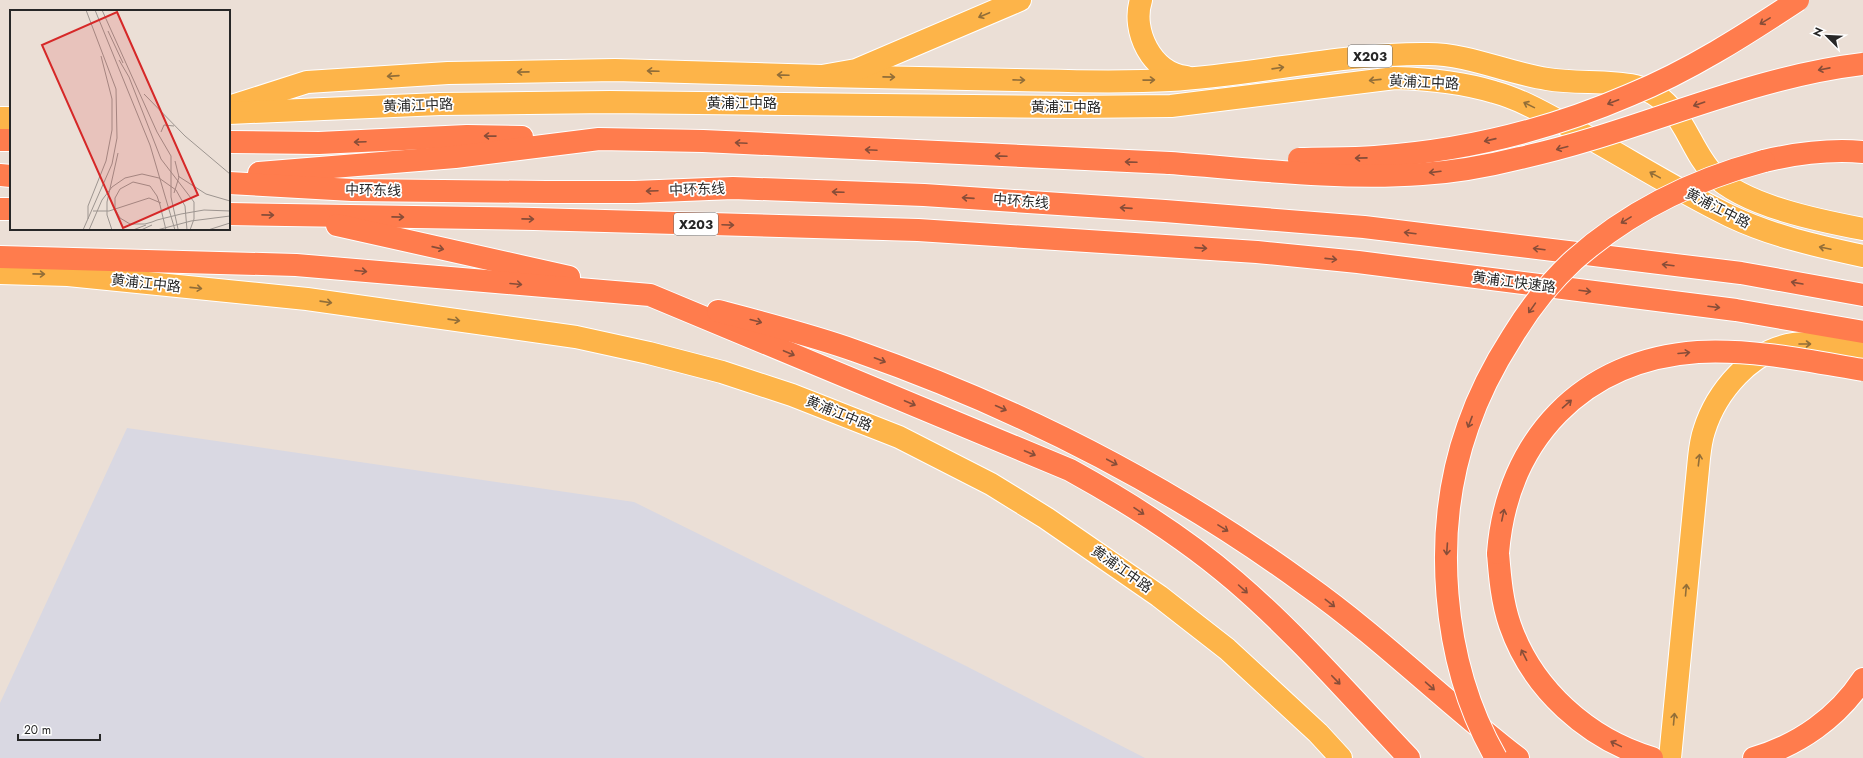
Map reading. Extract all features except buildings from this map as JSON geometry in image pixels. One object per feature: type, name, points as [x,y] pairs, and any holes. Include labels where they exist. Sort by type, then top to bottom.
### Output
[{"type":"highway","points":[[1170,163],[1374,158],[1469,145],[1514,135],[1566,120],[1630,95],[1697,62],[1798,0]]},
{"type":"highway","points":[[230,142],[319,143],[467,136],[703,141],[1170,163],[1312,174],[1421,174],[1474,168],[1568,146],[1640,125],[1715,99],[1798,74],[1863,64]]},
{"type":"highway","points":[[230,176],[455,157],[599,139]]},
{"type":"highway","points":[[1496,758],[1471,704],[1460,670],[1449,610],[1446,561],[1450,506],[1459,457],[1478,400],[1501,354],[1536,302],[1573,262],[1619,224],[1667,196],[1718,175],[1792,155],[1822,151],[1863,152]]},
{"type":"highway","points":[[0,175],[10,176]]},
{"type":"highway","name":"中环东线","points":[[230,183],[352,190],[546,192],[635,192],[732,188],[924,195],[1165,211],[1364,227],[1741,274],[1863,295]]},
{"type":"highway","name":"中环东线","points":[[230,214],[526,219],[918,230],[1162,246]]},
{"type":"highway","points":[[291,215],[650,295],[796,332],[856,351],[939,382],[1077,443],[1124,468],[1240,538],[1306,584],[1368,632],[1472,722],[1518,758]]},
{"type":"highway","name":"黄浦江快速路","points":[[1162,246],[1257,252],[1374,264],[1736,310],[1863,332]]},
{"type":"highway","points":[[0,257],[296,266],[650,295],[1070,470],[1114,494],[1190,546],[1234,581],[1277,620],[1338,681],[1408,758]]},
{"type":"highway","points":[[1652,758],[1613,742],[1578,720],[1549,691],[1526,659],[1518,643],[1505,608],[1498,554],[1507,499],[1521,465],[1540,433],[1565,406],[1595,383],[1611,374],[1645,360],[1681,353],[1724,352],[1761,354],[1863,370]]},
{"type":"highway","points":[[1754,758],[1783,748],[1816,728],[1845,702],[1863,679]]},
{"type":"main road","points":[[230,107],[307,82],[448,73],[615,70],[822,76],[856,70],[1020,0]]},
{"type":"main road","points":[[1141,0],[1139,8],[1139,24],[1148,52],[1155,61],[1170,72],[1183,77],[1193,78]]},
{"type":"main road","name":"黄浦江中路","points":[[822,76],[1078,81],[1170,80],[1232,74],[1384,54],[1430,54],[1465,58],[1519,74],[1547,79],[1620,84],[1638,87],[1655,95],[1669,107],[1682,123],[1706,164],[1715,176],[1728,185],[1756,199],[1780,208],[1820,220],[1863,229]]},
{"type":"main road","name":"黄浦江中路","points":[[230,113],[440,104],[610,102],[994,107],[1171,106],[1395,78],[1430,80],[1458,83],[1495,92],[1527,104],[1709,204],[1755,227],[1810,244],[1863,256]]},
{"type":"main road","points":[[68,275],[296,266]]},
{"type":"main road","name":"黄浦江中路","points":[[0,273],[68,275],[307,299],[576,337],[649,353],[714,370],[792,395],[899,437],[991,484],[1046,518],[1159,596],[1227,648],[1318,733],[1341,758]]},
{"type":"main road","points":[[1670,758],[1699,458],[1704,431],[1709,418],[1732,381],[1753,362],[1775,349],[1794,344],[1812,344],[1863,352]]},
{"type":"shaded area","points":[[127,428],[634,502],[968,667],[1145,758],[0,758],[0,703]]}]
